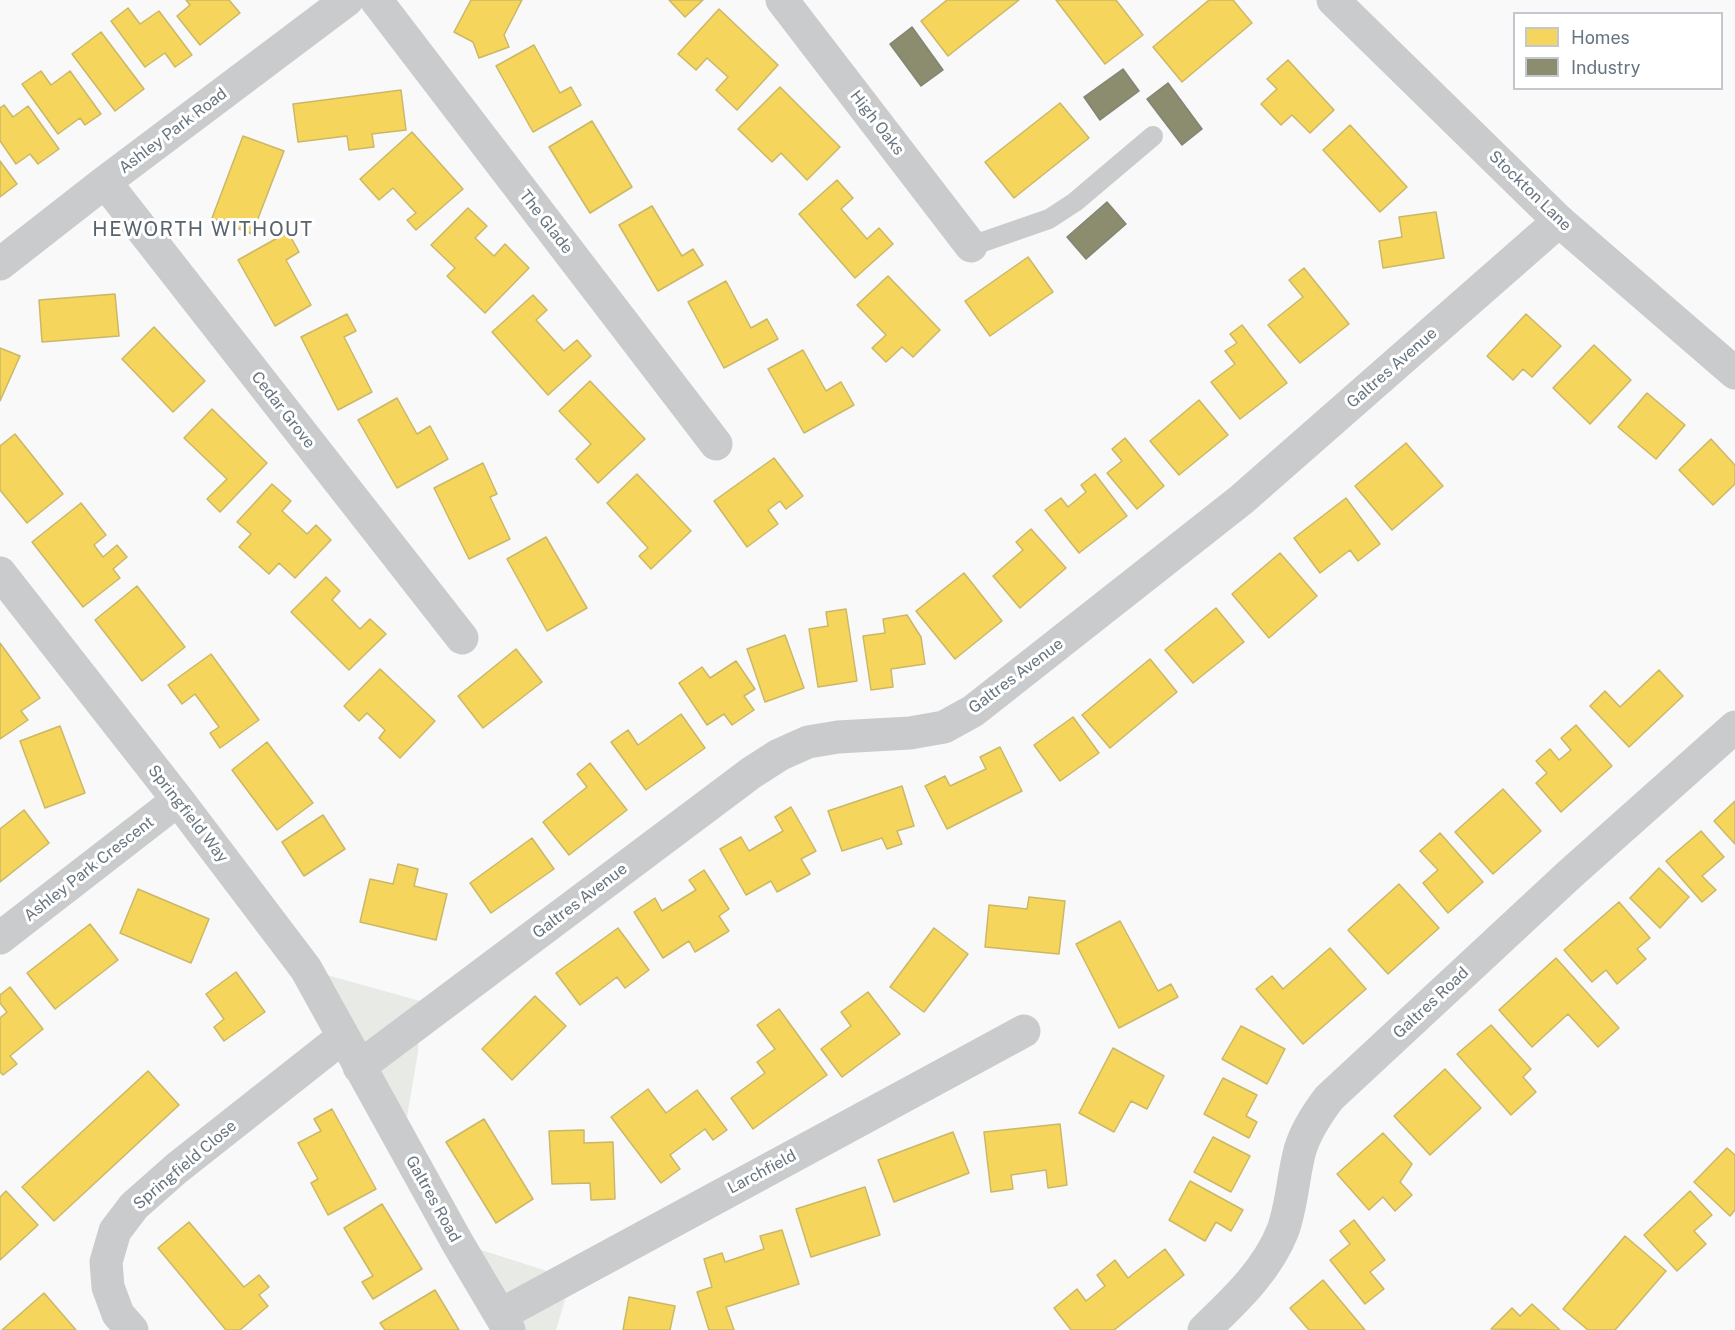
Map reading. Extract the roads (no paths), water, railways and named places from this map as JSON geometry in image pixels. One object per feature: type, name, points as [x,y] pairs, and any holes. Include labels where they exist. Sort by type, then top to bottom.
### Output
[{"type":"street","name":"Ashley Park Road","points":[[0,264],[347,0]]},
{"type":"street","name":"The Glade","points":[[375,0],[716,444]]},
{"type":"street","name":"High Oaks","points":[[782,0],[971,246]]},
{"type":"street","name":"Stockton Lane","points":[[1333,0],[1559,221],[1735,374]]},
{"type":"street","name":"Cedar Grove","points":[[105,182],[462,638]]},
{"type":"street","name":"Galtres Avenue","points":[[359,1066],[751,773],[779,755],[808,742],[838,737],[910,734],[944,726],[973,711],[1241,500],[1559,221]]},
{"type":"street","name":"Springfield Way","points":[[0,573],[178,800],[306,969],[359,1066]]},
{"type":"street","name":"Galtres Road","points":[[1204,1330],[1262,1269],[1283,1230],[1300,1150],[1310,1124],[1329,1098],[1570,874],[1735,728]]},
{"type":"street","name":"Ashley Park Crescent","points":[[0,938],[178,800]]},
{"type":"street","name":"Larchfield","points":[[505,1322],[1024,1031]]},
{"type":"street","name":"Springfield Close","points":[[132,1330],[118,1314],[108,1287],[106,1262],[115,1231],[134,1206],[177,1168],[343,1037]]},
{"type":"street","name":"Galtres Road","points":[[359,1066],[457,1242],[505,1322]]},
{"type":"lane","points":[[971,246],[1049,219],[1075,202],[1152,136]]},
{"type":"district","name":"HEWORTH WITHOUT","points":[[203,230]]}]
